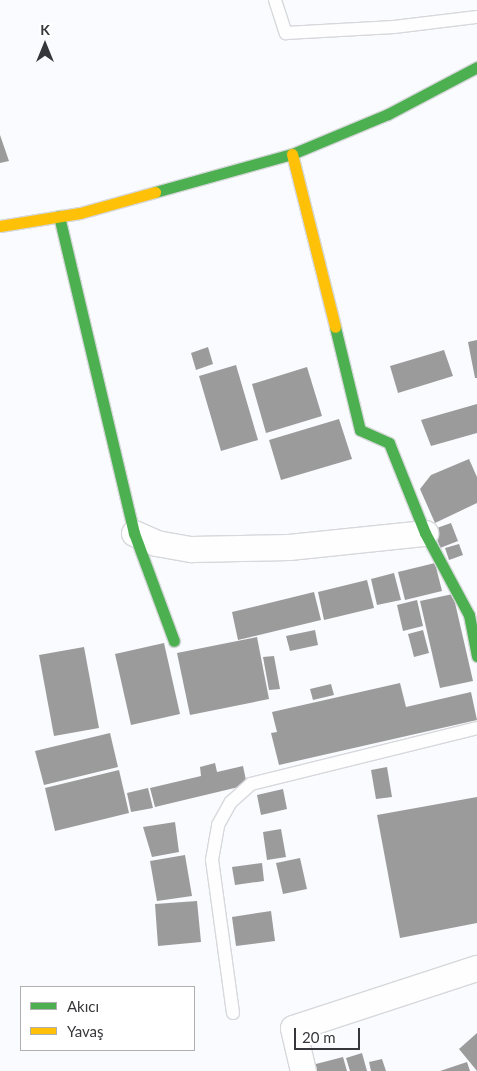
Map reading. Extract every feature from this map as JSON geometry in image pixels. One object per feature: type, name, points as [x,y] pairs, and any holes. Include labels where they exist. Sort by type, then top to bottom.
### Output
[{"type":"street","points":[[0,226],[59,216],[292,154],[388,114],[477,67]]},
{"type":"street","points":[[292,154],[360,430],[389,443],[425,533],[473,614],[477,656]]},
{"type":"street","points":[[59,216],[134,533],[174,641]]},
{"type":"street","points":[[134,533],[156,543],[191,549],[289,547],[425,533]]},
{"type":"street","points":[[303,1071],[293,1028],[477,968]]},
{"type":"lane","points":[[275,0],[286,33],[394,27],[477,17]]},
{"type":"lane","points":[[233,1013],[212,860],[218,825],[231,802],[251,784],[477,728]]},
{"type":"building","points":[[0,135],[9,161],[0,163]]},
{"type":"building","points":[[477,340],[477,378],[475,378],[468,342]]},
{"type":"building","points":[[208,347],[213,364],[196,370],[191,353]]},
{"type":"building","points":[[444,350],[453,376],[398,393],[390,366]]},
{"type":"building","points":[[236,365],[258,440],[221,451],[199,376]]},
{"type":"building","points":[[307,367],[322,416],[266,433],[252,384]]},
{"type":"building","points":[[477,404],[477,433],[431,446],[421,420]]},
{"type":"building","points":[[339,419],[352,459],[281,480],[269,440]]},
{"type":"building","points":[[469,459],[477,477],[477,503],[435,523],[420,489],[431,475]]},
{"type":"building","points":[[451,523],[458,541],[440,548],[434,529]]},
{"type":"building","points":[[459,544],[463,555],[449,560],[445,548]]},
{"type":"building","points":[[435,563],[442,591],[405,600],[398,572]]},
{"type":"building","points":[[394,573],[401,600],[377,605],[371,579]]},
{"type":"building","points":[[367,580],[374,608],[324,620],[318,592]]},
{"type":"building","points":[[314,592],[321,620],[238,640],[232,612]]},
{"type":"building","points":[[453,594],[473,681],[440,688],[420,601]]},
{"type":"building","points":[[417,600],[423,626],[403,631],[397,605]]},
{"type":"building","points":[[315,630],[318,645],[290,651],[286,636]]},
{"type":"building","points":[[423,630],[429,653],[414,657],[408,634]]},
{"type":"building","points":[[257,637],[269,699],[190,715],[177,653]]},
{"type":"building","points":[[164,643],[180,714],[131,725],[115,654]]},
{"type":"building","points":[[84,647],[99,728],[54,736],[39,655]]},
{"type":"building","points":[[274,656],[280,689],[269,690],[263,657]]},
{"type":"building","points":[[400,683],[406,707],[471,692],[477,720],[279,765],[271,733],[277,732],[272,712]]},
{"type":"building","points":[[331,684],[334,695],[313,700],[310,689]]},
{"type":"building","points":[[110,733],[118,767],[44,785],[35,751]]},
{"type":"building","points":[[215,763],[217,772],[243,766],[247,785],[155,807],[150,788],[201,776],[200,767]]},
{"type":"building","points":[[387,767],[392,797],[376,799],[371,770]]},
{"type":"building","points":[[119,770],[129,813],[55,831],[45,788]]},
{"type":"building","points":[[148,788],[153,808],[131,812],[127,793]]},
{"type":"building","points":[[283,789],[287,809],[261,815],[257,795]]},
{"type":"building","points":[[477,797],[477,923],[400,938],[377,815]]},
{"type":"building","points":[[175,822],[179,852],[152,857],[143,827]]},
{"type":"building","points":[[281,829],[286,857],[267,860],[263,832]]},
{"type":"building","points":[[185,855],[192,896],[157,901],[150,861]]},
{"type":"building","points":[[300,858],[307,889],[283,894],[276,863]]},
{"type":"building","points":[[262,863],[264,881],[235,885],[232,867]]},
{"type":"building","points":[[197,901],[201,942],[158,946],[155,904]]},
{"type":"building","points":[[271,911],[275,941],[236,946],[232,917]]},
{"type":"building","points":[[477,1033],[477,1071],[459,1049]]},
{"type":"building","points":[[362,1053],[367,1071],[350,1071],[346,1058]]},
{"type":"building","points":[[343,1057],[347,1071],[314,1071],[312,1065]]},
{"type":"building","points":[[382,1059],[386,1071],[371,1071],[369,1062]]},
{"type":"building","points":[[467,1062],[470,1071],[440,1071]]},
{"type":"traffic: fast","points":[[155,192],[292,154],[388,114],[477,67]]},
{"type":"traffic: fast","points":[[59,216],[134,533],[174,641]]},
{"type":"traffic: fast","points":[[335,327],[360,430],[389,443],[425,533],[469,615],[477,656]]},
{"type":"traffic: slow","points":[[292,154],[335,327]]},
{"type":"traffic: slow","points":[[0,226],[80,213],[155,192]]}]
